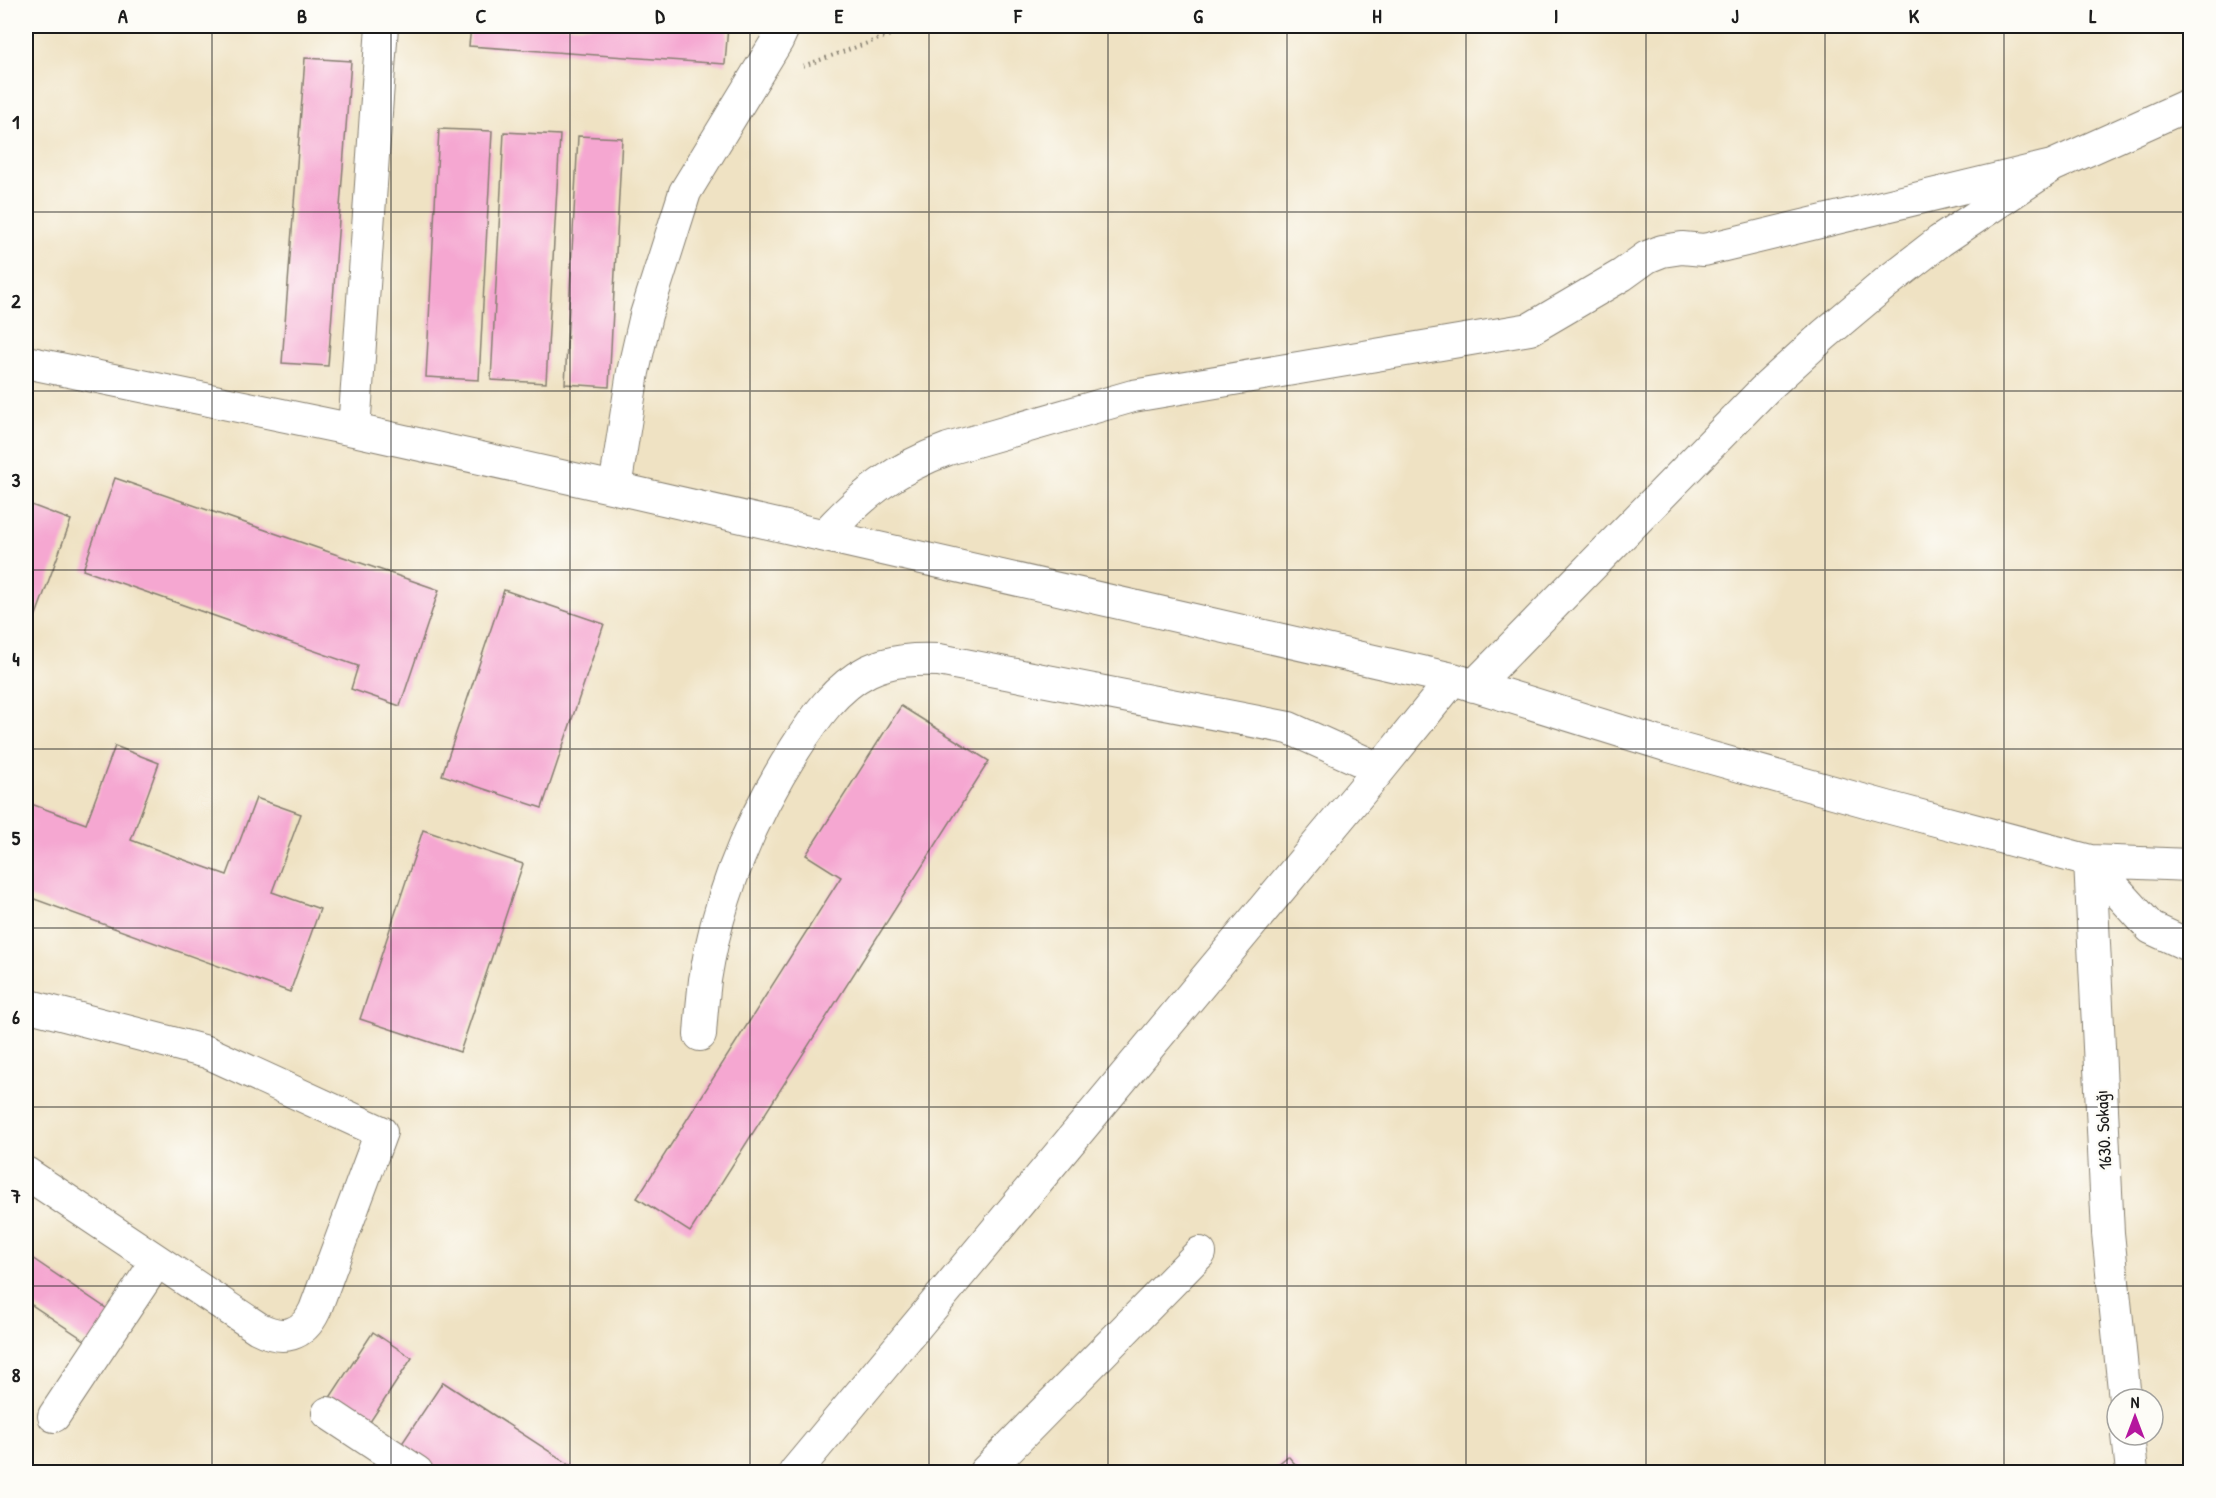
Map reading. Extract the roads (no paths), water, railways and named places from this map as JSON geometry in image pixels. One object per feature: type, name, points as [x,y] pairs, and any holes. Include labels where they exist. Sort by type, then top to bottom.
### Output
[{"type":"street","points":[[354,430],[382,26]]},
{"type":"street","points":[[615,488],[633,372],[646,315],[685,192],[784,26]]},
{"type":"street","points":[[795,1473],[1380,769],[1463,682],[1755,398],[1824,335],[1940,241],[2052,166],[2190,104]]},
{"type":"street","points":[[825,535],[850,507],[878,484],[923,458],[948,449],[1133,396],[1530,329],[1622,275],[1647,256],[1662,251],[1682,248],[1704,250],[2052,166]]},
{"type":"street","points":[[26,362],[354,430],[615,488],[1463,682],[1692,752],[2090,861],[2190,865]]},
{"type":"street","points":[[700,1035],[705,980],[717,926],[732,873],[754,822],[781,771],[820,713],[849,682],[869,670],[915,659],[939,660],[974,666],[1289,728],[1380,769]]},
{"type":"street","points":[[2090,861],[2151,928],[2190,946]]},
{"type":"street","name":"1630. Sokağı","points":[[2090,861],[2108,1233],[2124,1387]]},
{"type":"street","points":[[26,1005],[207,1052],[381,1132],[311,1319],[295,1333],[282,1336],[269,1334],[26,1173]]},
{"type":"street","points":[[985,1473],[1200,1253]]},
{"type":"street","points":[[54,1416],[157,1261]]},
{"type":"street","points":[[328,1413],[417,1473]]},
{"type":"street","points":[[2129,1447],[2132,1473]]}]
